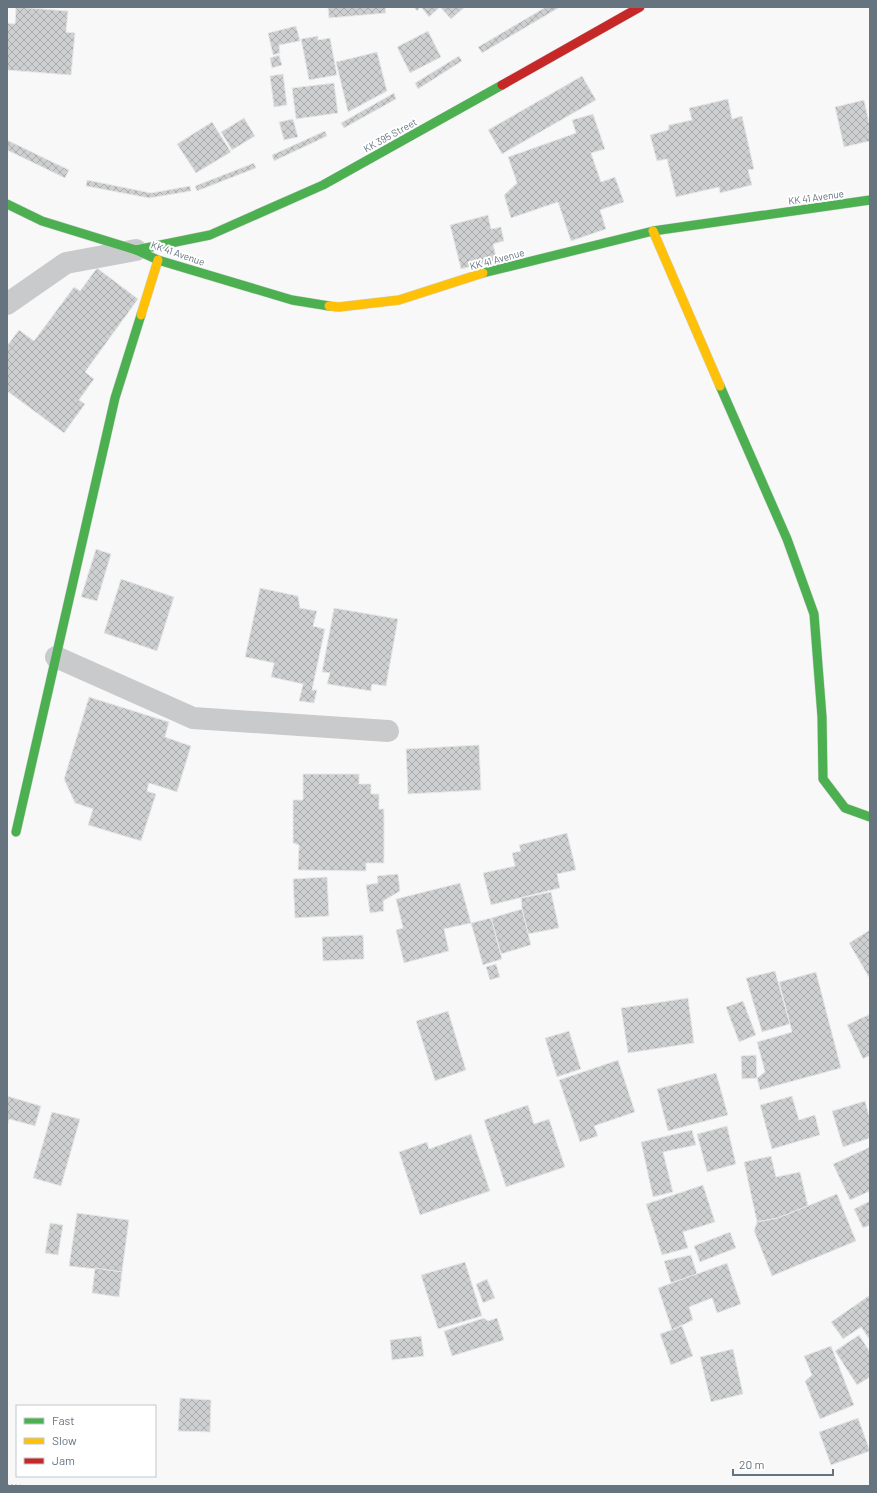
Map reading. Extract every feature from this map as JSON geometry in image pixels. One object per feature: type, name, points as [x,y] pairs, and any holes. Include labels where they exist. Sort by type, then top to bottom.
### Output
[{"type":"street","name":"KK 395 Street","points":[[136,250],[210,236],[323,185],[640,7]]},
{"type":"street","name":"KK 41 Avenue","points":[[7,204],[42,221],[136,250],[158,260],[292,300],[339,307],[398,300],[484,273],[653,231],[870,200]]},
{"type":"street","points":[[653,231],[787,539],[814,614],[822,717],[823,779],[845,808],[870,817]]},
{"type":"street","points":[[7,304],[66,263],[136,250]]},
{"type":"street","points":[[16,832],[115,398],[158,260]]},
{"type":"street","points":[[56,657],[193,718],[388,731]]},
{"type":"path","points":[[7,1485],[21,1486]]},
{"type":"building","points":[[16,7],[68,11],[66,32],[75,33],[71,75],[7,70],[7,23],[15,24]]},
{"type":"building","points":[[328,7],[385,7],[386,13],[329,18]]},
{"type":"building","points":[[414,7],[421,7],[417,11]]},
{"type":"building","points":[[421,7],[440,7],[429,17]]},
{"type":"building","points":[[440,7],[465,7],[451,19]]},
{"type":"building","points":[[546,7],[560,7],[482,53],[478,47]]},
{"type":"building","points":[[296,26],[300,41],[279,45],[280,53],[273,55],[268,33]]},
{"type":"building","points":[[428,31],[441,57],[410,73],[397,47]]},
{"type":"building","points":[[318,36],[318,40],[330,38],[337,75],[309,80],[301,39]]},
{"type":"building","points":[[377,52],[387,91],[348,112],[336,62]]},
{"type":"building","points":[[279,55],[282,65],[272,68],[270,58]]},
{"type":"building","points":[[459,56],[462,61],[418,89],[415,83]]},
{"type":"building","points":[[283,74],[287,105],[274,107],[270,76]]},
{"type":"building","points":[[582,76],[596,100],[502,154],[488,130]]},
{"type":"building","points":[[334,83],[338,113],[296,119],[292,88]]},
{"type":"building","points":[[394,93],[396,99],[344,128],[341,123]]},
{"type":"building","points":[[728,99],[732,119],[742,116],[754,169],[748,170],[752,185],[720,193],[719,187],[676,197],[667,159],[657,161],[650,135],[668,130],[669,125],[692,120],[689,108]]},
{"type":"building","points":[[864,100],[870,127],[870,141],[844,147],[835,107]]},
{"type":"building","points":[[593,114],[605,149],[591,153],[601,182],[615,177],[624,202],[600,210],[606,229],[571,241],[558,202],[511,218],[504,195],[517,183],[508,157],[576,133],[572,120]]},
{"type":"building","points":[[244,118],[255,136],[232,150],[221,132]]},
{"type":"building","points":[[293,119],[298,137],[284,140],[279,122]]},
{"type":"building","points":[[212,122],[231,152],[196,173],[177,144]]},
{"type":"building","points":[[325,131],[327,136],[274,161],[272,155]]},
{"type":"building","points":[[7,140],[69,170],[65,178],[7,150]]},
{"type":"building","points":[[254,163],[256,168],[197,191],[195,186]]},
{"type":"building","points":[[87,180],[151,193],[190,186],[191,191],[149,198],[86,186]]},
{"type":"building","points":[[488,215],[491,229],[501,227],[504,241],[493,244],[497,260],[461,269],[450,225]]},
{"type":"building","points":[[97,268],[138,299],[85,372],[94,379],[79,400],[85,404],[64,433],[7,391],[7,346],[19,330],[34,341],[74,287],[80,291]]},
{"type":"building","points":[[96,549],[111,554],[97,601],[81,597]]},
{"type":"building","points":[[121,579],[174,597],[157,651],[104,633]]},
{"type":"building","points":[[260,588],[298,596],[300,608],[317,611],[313,626],[325,629],[312,690],[317,690],[314,703],[299,701],[303,684],[271,677],[274,663],[245,657]]},
{"type":"building","points":[[334,608],[398,619],[386,686],[372,684],[371,691],[327,684],[330,673],[322,672]]},
{"type":"building","points":[[89,697],[169,722],[165,737],[191,746],[177,792],[149,783],[147,791],[156,794],[141,841],[88,825],[93,809],[75,803],[64,779]]},
{"type":"building","points":[[479,745],[481,790],[408,794],[406,749]]},
{"type":"building","points":[[303,774],[359,774],[359,784],[371,784],[371,794],[379,794],[379,809],[384,809],[384,863],[366,863],[366,871],[298,870],[299,845],[293,843],[293,800],[303,800]]},
{"type":"building","points":[[567,833],[576,870],[557,874],[560,888],[491,905],[483,873],[515,866],[512,853],[521,851],[519,845]]},
{"type":"building","points":[[398,874],[400,891],[383,901],[384,911],[370,913],[366,885],[378,883],[377,876]]},
{"type":"building","points":[[327,877],[329,916],[295,918],[293,879]]},
{"type":"building","points":[[460,883],[471,923],[444,929],[449,951],[404,963],[396,930],[403,928],[396,899]]},
{"type":"building","points":[[551,892],[559,928],[528,934],[521,898]]},
{"type":"building","points":[[522,909],[531,945],[501,954],[491,918]]},
{"type":"building","points":[[491,918],[502,959],[483,965],[471,923]]},
{"type":"building","points":[[870,930],[870,979],[849,943]]},
{"type":"building","points":[[363,935],[364,959],[323,961],[322,937]]},
{"type":"building","points":[[496,964],[500,977],[490,980],[486,967]]},
{"type":"building","points":[[775,971],[790,1024],[762,1032],[746,978]]},
{"type":"building","points":[[816,972],[841,1068],[760,1090],[757,1078],[765,1072],[757,1042],[792,1032],[779,982]]},
{"type":"building","points":[[688,998],[694,1043],[628,1053],[621,1008]]},
{"type":"building","points":[[743,1001],[756,1035],[739,1042],[726,1007]]},
{"type":"building","points":[[448,1011],[466,1070],[435,1081],[416,1021]]},
{"type":"building","points":[[870,1014],[870,1055],[863,1059],[847,1025]]},
{"type":"building","points":[[569,1031],[581,1069],[557,1077],[545,1038]]},
{"type":"building","points":[[756,1055],[757,1078],[742,1079],[741,1056]]},
{"type":"building","points":[[618,1060],[635,1112],[594,1126],[598,1136],[580,1142],[559,1080]]},
{"type":"building","points":[[716,1073],[728,1115],[668,1131],[657,1089]]},
{"type":"building","points":[[7,1096],[41,1106],[35,1126],[9,1119],[7,1126]]},
{"type":"building","points":[[792,1096],[799,1120],[815,1115],[820,1135],[772,1149],[760,1105]]},
{"type":"building","points":[[865,1101],[870,1119],[870,1138],[843,1147],[832,1111]]},
{"type":"building","points":[[528,1105],[534,1124],[549,1119],[565,1167],[506,1187],[484,1120]]},
{"type":"building","points":[[52,1112],[80,1119],[61,1186],[33,1178]]},
{"type":"building","points":[[727,1126],[736,1164],[707,1172],[697,1134]]},
{"type":"building","points":[[692,1130],[696,1145],[663,1152],[673,1192],[653,1197],[641,1142]]},
{"type":"building","points":[[471,1134],[490,1191],[420,1215],[399,1152],[427,1142],[429,1149]]},
{"type":"building","points":[[870,1147],[870,1191],[850,1200],[833,1164]]},
{"type":"building","points":[[771,1156],[776,1177],[800,1172],[808,1206],[778,1218],[757,1222],[744,1162]]},
{"type":"building","points":[[703,1185],[715,1222],[683,1232],[688,1248],[662,1255],[646,1204]]},
{"type":"building","points":[[837,1194],[856,1241],[772,1276],[754,1231],[757,1222],[778,1218]]},
{"type":"building","points":[[870,1201],[870,1225],[863,1228],[854,1209]]},
{"type":"building","points":[[77,1213],[129,1220],[122,1272],[69,1266]]},
{"type":"building","points":[[50,1223],[63,1225],[58,1255],[45,1253]]},
{"type":"building","points":[[730,1232],[736,1248],[700,1262],[694,1246]]},
{"type":"building","points":[[691,1255],[697,1274],[671,1283],[664,1261]]},
{"type":"building","points":[[465,1262],[482,1316],[438,1329],[421,1275]]},
{"type":"building","points":[[727,1263],[741,1304],[717,1313],[712,1298],[689,1307],[693,1320],[672,1330],[658,1288]]},
{"type":"building","points":[[95,1268],[122,1272],[119,1297],[92,1293]]},
{"type":"building","points":[[487,1279],[495,1298],[483,1303],[476,1284]]},
{"type":"building","points":[[870,1295],[870,1340],[861,1327],[843,1339],[831,1322]]},
{"type":"building","points":[[484,1318],[488,1321],[497,1318],[504,1340],[452,1356],[444,1331]]},
{"type":"building","points":[[682,1326],[693,1356],[671,1365],[660,1334]]},
{"type":"building","points":[[859,1335],[870,1352],[870,1377],[857,1385],[835,1351]]},
{"type":"building","points":[[421,1336],[424,1356],[392,1360],[390,1340]]},
{"type":"building","points":[[831,1346],[854,1405],[820,1419],[805,1381],[812,1375],[804,1356]]},
{"type":"building","points":[[733,1349],[743,1394],[711,1402],[700,1357]]},
{"type":"building","points":[[180,1398],[211,1400],[210,1432],[178,1431]]},
{"type":"building","points":[[858,1418],[870,1451],[831,1465],[819,1432]]},
{"type":"traffic: fast","points":[[136,250],[210,235],[323,185],[502,85]]},
{"type":"traffic: fast","points":[[483,273],[653,231],[870,200]]},
{"type":"traffic: fast","points":[[7,204],[42,221],[136,250],[158,260],[292,300],[329,306]]},
{"type":"traffic: fast","points":[[16,832],[115,398],[141,315]]},
{"type":"traffic: fast","points":[[720,386],[787,539],[814,614],[822,717],[823,779],[845,808],[870,817]]},
{"type":"traffic: slow","points":[[653,231],[720,386]]},
{"type":"traffic: slow","points":[[141,315],[158,260]]},
{"type":"traffic: slow","points":[[329,306],[339,307],[399,300],[483,273]]},
{"type":"traffic: jam","points":[[502,85],[640,7]]}]
